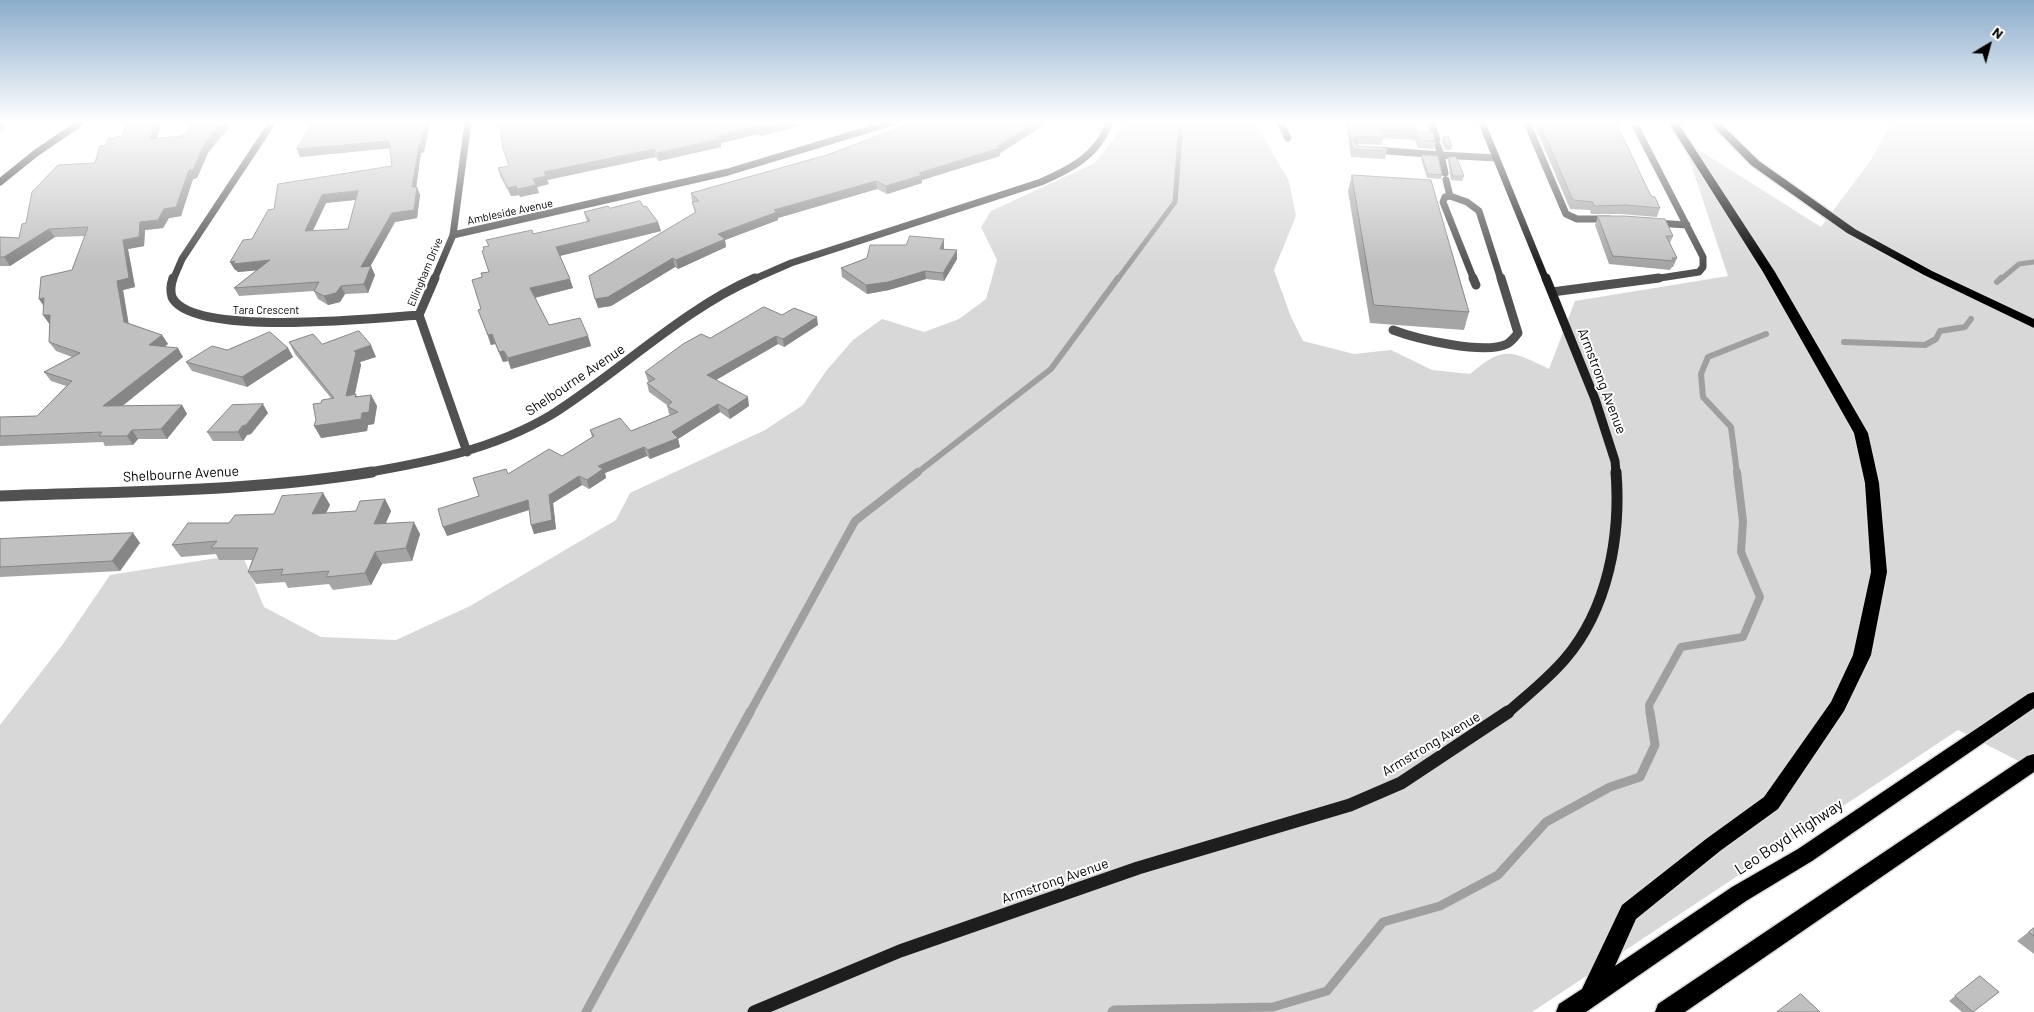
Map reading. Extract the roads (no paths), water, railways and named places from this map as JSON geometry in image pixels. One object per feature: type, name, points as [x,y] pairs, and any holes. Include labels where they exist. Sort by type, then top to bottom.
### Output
[{"type":"highway","points":[[1590,996],[1629,912],[1713,845],[1771,803],[1832,714],[1862,655],[1878,572],[1872,483],[1861,432],[1769,272],[1703,170]]},
{"type":"highway","points":[[1765,170],[1851,232],[1920,269],[2034,324]]},
{"type":"highway","name":"Leo Boyd Highway","points":[[1567,1012],[1739,894],[1805,854],[2034,699]]},
{"type":"highway","points":[[1666,1012],[2034,762]]},
{"type":"street","points":[[0,182],[15,170]]},
{"type":"street","name":"Tara Crescent","points":[[241,170],[182,259],[171,289],[174,300],[182,308],[199,315],[227,322],[255,323],[419,315]]},
{"type":"street","name":"Ellingham Drive","points":[[462,170],[453,235],[419,315],[467,452]]},
{"type":"street","name":"Ambleside Avenue","points":[[453,235],[696,182],[738,170]]},
{"type":"street","name":"Shelbourne Avenue","points":[[0,496],[294,483],[404,468],[467,452],[525,430],[724,295],[767,273],[1038,184],[1064,170]]},
{"type":"street","points":[[1445,170],[1450,196]]},
{"type":"street","name":"Armstrong Avenue","points":[[754,1012],[900,951],[1138,868],[1350,805],[1401,783],[1498,721],[1536,688],[1566,658],[1591,618],[1607,580],[1616,532],[1618,499],[1615,461],[1595,399],[1501,170]]},
{"type":"street","points":[[1547,170],[1566,214],[1577,219],[1622,220]]},
{"type":"street","points":[[1552,292],[1587,286],[1682,276],[1699,272],[1703,267],[1703,257],[1658,170]]},
{"type":"street","points":[[1393,330],[1426,340],[1486,346],[1503,345],[1513,340],[1518,333],[1479,211],[1467,202],[1450,196],[1445,198],[1443,202],[1476,285]]},
{"type":"street","points":[[1650,222],[1687,225]]},
{"type":"waterway","points":[[1117,280],[1175,202],[1177,170]]},
{"type":"waterway","points":[[2000,280],[2019,264],[2034,262]]},
{"type":"waterway","points":[[917,473],[1051,369],[1118,278]]},
{"type":"waterway","points":[[1997,282],[2001,278]]},
{"type":"waterway","points":[[1844,342],[1925,345],[1936,339],[1940,331],[1965,327],[1971,319]]},
{"type":"waterway","points":[[1737,473],[1731,427],[1703,397],[1701,374],[1708,357],[1766,334]]},
{"type":"waterway","points":[[749,714],[855,521],[918,472]]},
{"type":"waterway","points":[[1650,714],[1649,705],[1681,647],[1743,637],[1760,597],[1741,552],[1743,521],[1737,472]]},
{"type":"waterway","points":[[586,1012],[750,712]]},
{"type":"waterway","points":[[1112,1012],[1114,1010],[1273,1007],[1327,991],[1383,922],[1440,906],[1498,875],[1546,822],[1610,787],[1640,777],[1655,745],[1650,712]]}]
